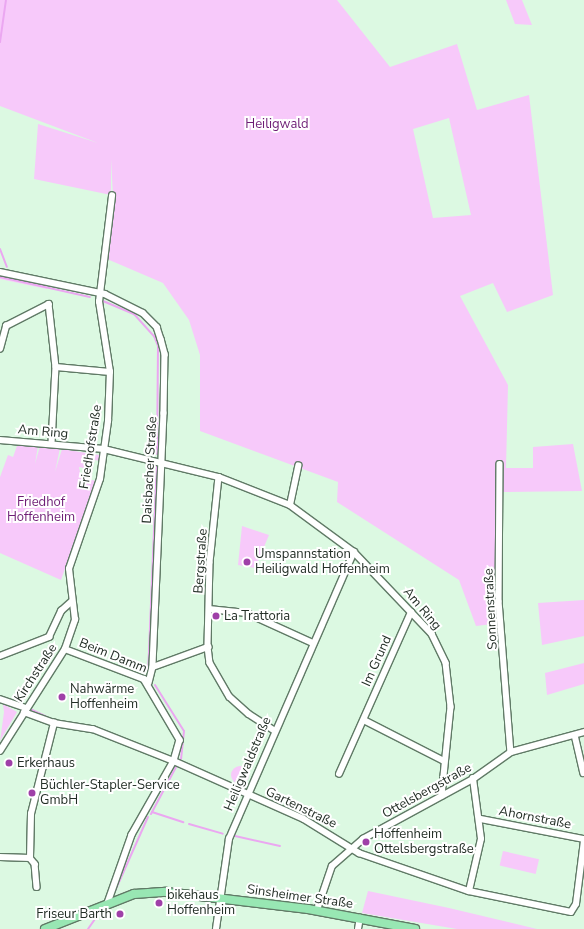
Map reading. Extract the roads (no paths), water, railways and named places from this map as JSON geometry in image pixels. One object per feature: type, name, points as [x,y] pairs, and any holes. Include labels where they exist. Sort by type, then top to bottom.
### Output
[{"type":"main road","name":"Sinsheimer Straße","points":[[50,929],[108,903],[147,892],[220,898],[317,910],[415,929]]},
{"type":"street","points":[[100,293],[112,196]]},
{"type":"street","name":"Daisbacher Straße","points":[[0,272],[100,293],[143,313],[157,327],[162,339],[165,354],[161,460],[153,667],[149,683]]},
{"type":"street","name":"Friedhofstraße","points":[[71,602],[69,570],[100,478],[104,449],[110,372],[100,293]]},
{"type":"street","points":[[0,349],[6,326],[49,304],[56,367],[52,444]]},
{"type":"street","points":[[56,367],[110,372]]},
{"type":"street","name":"Am Ring","points":[[0,440],[104,449],[161,460],[219,477],[290,505],[354,552],[432,634],[446,663],[451,707],[444,761],[442,796]]},
{"type":"street","name":"Sonnenstraße","points":[[500,464],[500,601],[512,752]]},
{"type":"street","points":[[290,505],[298,466]]},
{"type":"street","name":"Bergstraße","points":[[219,477],[209,609],[208,647],[216,678],[230,697],[248,714],[274,730]]},
{"type":"street","name":"Heiligwaldstraße","points":[[216,929],[229,839],[274,730],[354,552]]},
{"type":"street","points":[[0,656],[49,637],[61,611],[71,602]]},
{"type":"street","name":"Kirchstraße","points":[[0,751],[65,649],[75,620],[71,602]]},
{"type":"street","points":[[209,609],[247,613],[313,643]]},
{"type":"street","name":"Im Grund","points":[[339,774],[411,612]]},
{"type":"street","points":[[153,667],[208,647]]},
{"type":"street","name":"Beim Damm","points":[[65,649],[149,683],[180,740],[174,761],[132,835],[108,903]]},
{"type":"street","name":"Gartenstraße","points":[[0,699],[54,723],[93,729],[174,761],[247,794],[354,846],[359,853],[469,891],[571,912],[576,904],[584,840]]},
{"type":"street","points":[[364,720],[444,761]]},
{"type":"street","points":[[37,887],[35,864],[30,858],[31,814],[54,723]]},
{"type":"street","name":"Ottelsbergstraße","points":[[317,910],[328,873],[354,846],[473,779],[512,752],[584,732]]},
{"type":"street","points":[[575,735],[584,773]]},
{"type":"street","points":[[469,891],[481,839],[481,819],[473,779]]},
{"type":"street","name":"Ahornstraße","points":[[481,819],[584,840]]},
{"type":"street","points":[[0,857],[30,858]]},
{"type":"street","name":"Sinsheimer Straße","points":[[358,929],[360,918]]},
{"type":"waterway","points":[[0,42],[6,0]]},
{"type":"waterway","points":[[0,249],[7,267]]},
{"type":"waterway","points":[[0,277],[90,297]]},
{"type":"waterway","points":[[103,301],[134,314],[154,336],[158,346],[157,454]]},
{"type":"waterway","points":[[148,675],[157,464]]},
{"type":"waterway","points":[[155,685],[184,731],[181,759]]},
{"type":"waterway","points":[[30,709],[45,716]]},
{"type":"waterway","points":[[151,814],[176,767]]},
{"type":"waterway","points":[[152,812],[183,822]]},
{"type":"waterway","points":[[115,891],[148,817]]},
{"type":"waterway","points":[[189,824],[223,834]]},
{"type":"waterway","points":[[235,836],[280,846]]},
{"type":"waterway","points":[[88,929],[100,912]]},
{"type":"place","name":"Umspannstation Heiligwald Hoffenheim","points":[[247,562]]},
{"type":"place","name":"La Trattoria","points":[[216,616]]},
{"type":"place","name":"Nahwärme Hoffenheim","points":[[62,697]]},
{"type":"place","name":"Erkerhaus","points":[[9,763]]},
{"type":"place","name":"Büchler-Stapler-Service GmbH","points":[[32,793]]},
{"type":"place","name":"Hoffenheim Ottelsbergstraße","points":[[366,842]]},
{"type":"place","name":"bikehaus Hoffenheim","points":[[159,903]]},
{"type":"place","name":"Friseur Barth","points":[[120,914]]},
{"type":"park label","name":"Heiligwald","points":[[277,124]]},
{"type":"park label","name":"Friedhof Hoffenheim","points":[[41,510]]}]
